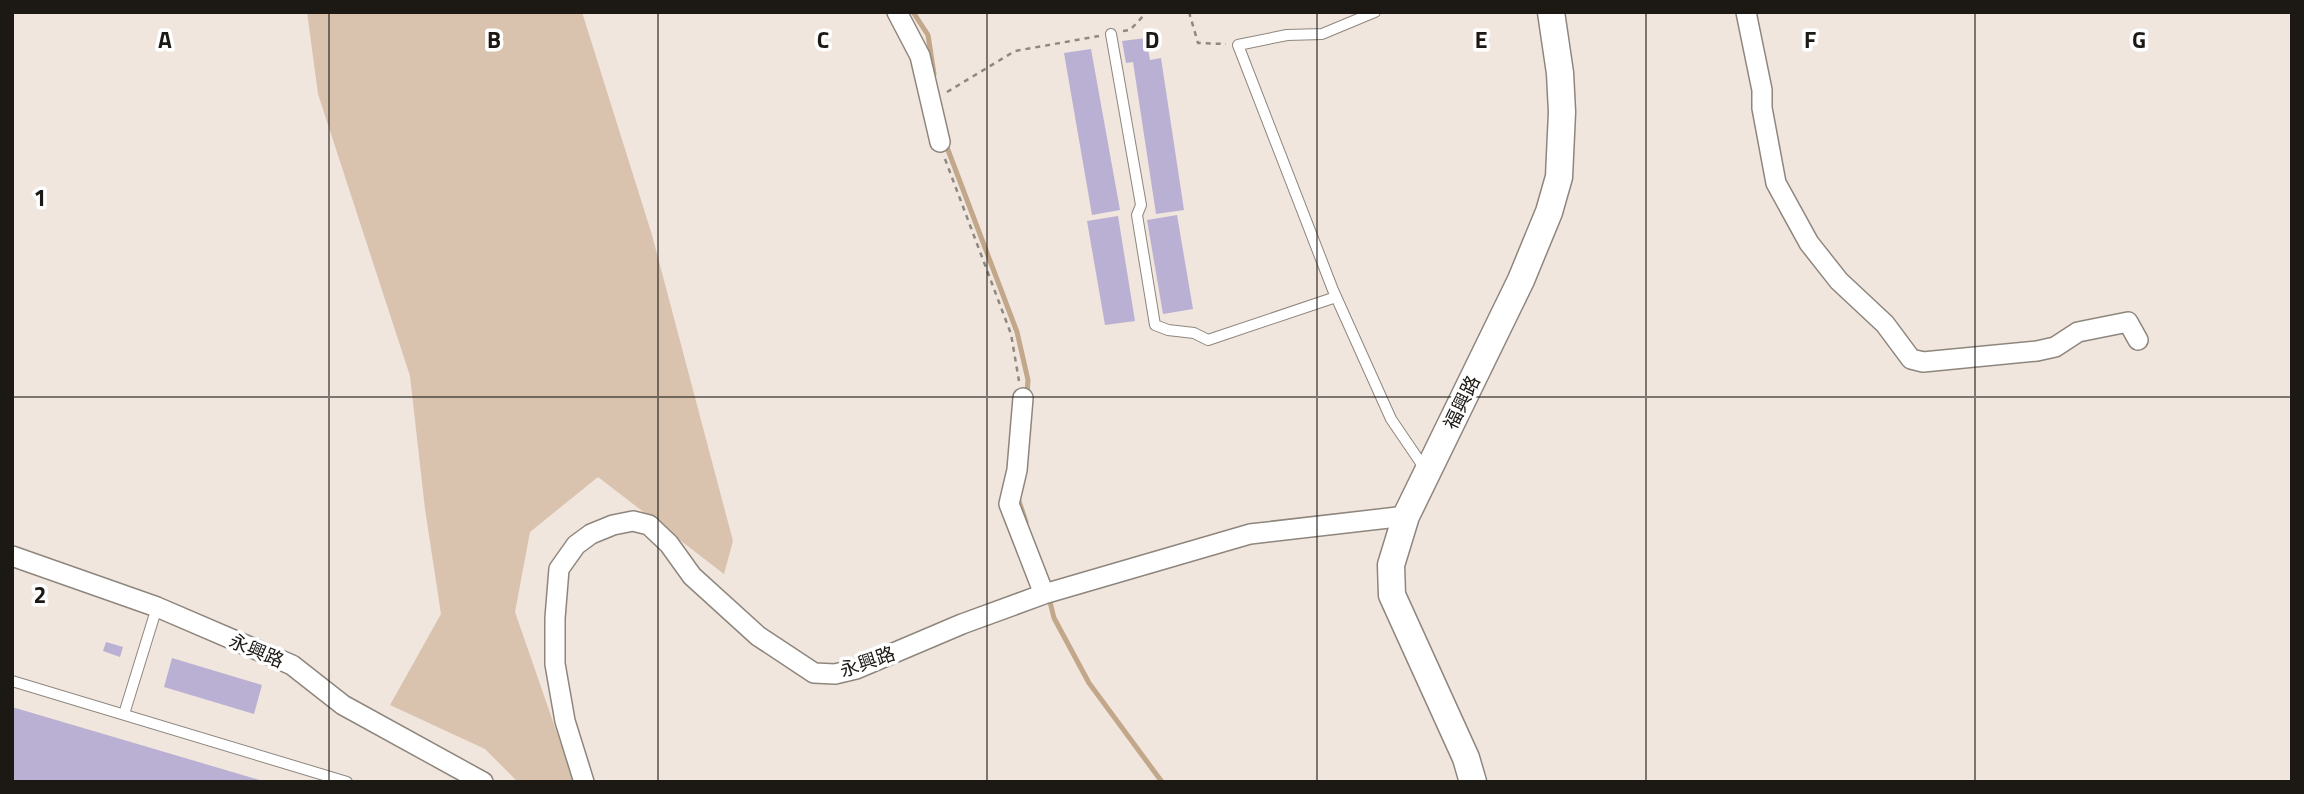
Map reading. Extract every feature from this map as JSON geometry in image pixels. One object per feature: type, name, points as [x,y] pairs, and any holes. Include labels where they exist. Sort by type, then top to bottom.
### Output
[{"type":"street","points":[[897,12],[920,56],[940,142]]},
{"type":"street","name":"福興路","points":[[1473,782],[1466,758],[1392,595],[1391,565],[1406,516],[1521,280],[1549,212],[1559,177],[1562,112],[1560,73],[1551,12]]},
{"type":"street","points":[[1746,12],[1762,90],[1762,108],[1776,183],[1817,252],[1839,281],[1885,324],[1912,359],[1923,362],[2037,351],[2055,347],[2078,332],[2128,322],[2138,340]]},
{"type":"street","points":[[1023,398],[1017,470],[1009,504],[1044,594]]},
{"type":"street","name":"永興路","points":[[584,782],[565,721],[555,664],[559,569],[576,545],[591,534],[613,525],[633,520],[649,525],[669,544],[692,576],[758,636],[814,673],[835,674],[856,669],[962,624],[1044,594],[1251,534],[1406,516]]},
{"type":"street","name":"永興路","points":[[12,556],[157,607],[292,665],[344,705],[483,782]]},
{"type":"lane","points":[[1375,12],[1322,34],[1287,34],[1238,45],[1336,297],[1391,419],[1427,472]]},
{"type":"lane","points":[[1111,34],[1141,205],[1137,215],[1155,325],[1162,329],[1194,333],[1208,340],[1336,297]]},
{"type":"lane","points":[[124,715],[157,607]]},
{"type":"lane","points":[[12,681],[347,782]]},
{"type":"path","points":[[930,101],[1014,51],[1130,30],[1147,12]]},
{"type":"path","points":[[1189,12],[1198,43],[1238,45]]},
{"type":"path","points":[[940,142],[1011,334],[1023,398]]},
{"type":"shaded area","points":[[307,12],[582,12],[652,235],[733,541],[724,574],[598,477],[530,532],[515,612],[574,782],[518,782],[485,749],[390,705],[441,614],[425,509],[410,376],[318,94]]},
{"type":"building","points":[[1146,38],[1150,60],[1161,58],[1184,210],[1156,214],[1133,62],[1126,63],[1122,41]]},
{"type":"building","points":[[1091,49],[1120,210],[1092,215],[1064,53]]},
{"type":"building","points":[[1177,215],[1193,309],[1163,314],[1147,220]]},
{"type":"building","points":[[1118,216],[1135,321],[1105,325],[1087,221]]},
{"type":"building","points":[[106,642],[123,647],[120,657],[103,651]]},
{"type":"building","points":[[172,658],[262,685],[254,714],[164,687]]},
{"type":"building","points":[[12,707],[263,782],[22,782],[12,779]]},
{"type":"waterway","points":[[913,12],[928,35],[934,74]]},
{"type":"waterway","points":[[945,142],[1017,332],[1028,380],[1027,394]]},
{"type":"waterway","points":[[1018,498],[1026,522]]},
{"type":"waterway","points":[[1049,598],[1054,618],[1089,683],[1162,782]]}]
